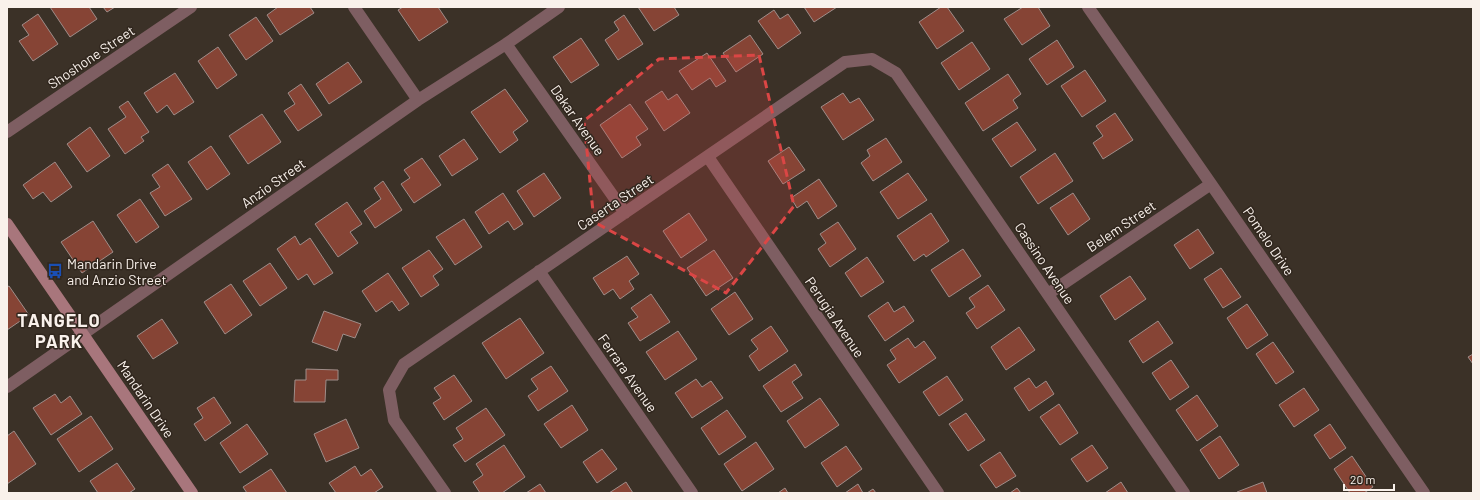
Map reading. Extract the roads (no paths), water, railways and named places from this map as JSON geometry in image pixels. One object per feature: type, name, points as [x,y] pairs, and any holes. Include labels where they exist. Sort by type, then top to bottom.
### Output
[{"type":"street","name":"Shoshone Street","points":[[7,132],[191,7]]},
{"type":"street","points":[[354,7],[418,100]]},
{"type":"street","name":"Anzio Street","points":[[7,387],[418,100],[506,44],[559,7]]},
{"type":"street","name":"Pomelo Drive","points":[[1088,7],[1424,493]]},
{"type":"street","name":"Dakar Avenue","points":[[506,44],[625,213]]},
{"type":"street","name":"Caserta Street","points":[[445,493],[394,420],[389,390],[404,364],[845,62],[872,59]]},
{"type":"street","name":"Cassino Avenue","points":[[872,59],[896,73],[1184,493]]},
{"type":"street","name":"Perugia Avenue","points":[[708,157],[938,493]]},
{"type":"street","name":"Belem Street","points":[[1048,294],[1211,184]]},
{"type":"street","name":"Mandarin Drive","points":[[7,224],[192,493]]},
{"type":"street","name":"Ferrara Avenue","points":[[539,271],[692,493]]},
{"type":"place","name":"Mandarin Drive and Anzio Street","points":[[55,271]]},
{"type":"district","name":"TANGELO PARK","points":[[59,330]]}]
